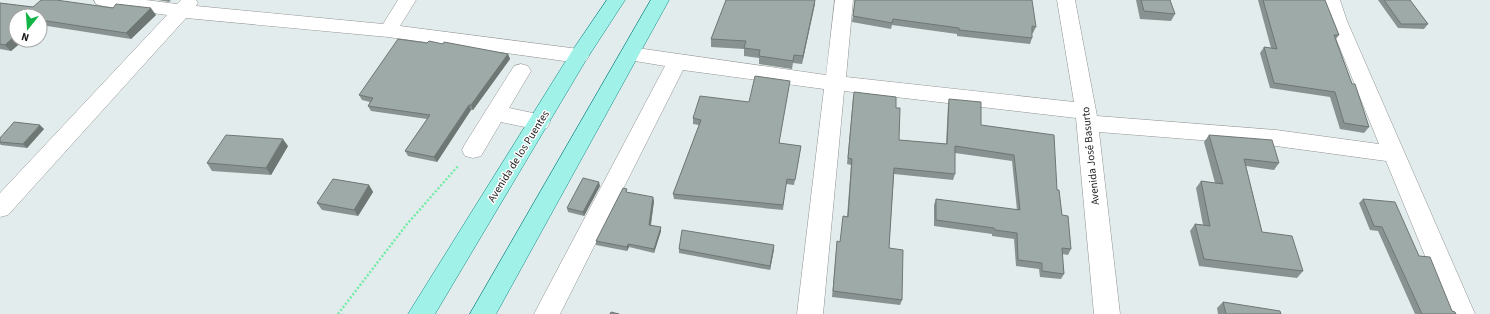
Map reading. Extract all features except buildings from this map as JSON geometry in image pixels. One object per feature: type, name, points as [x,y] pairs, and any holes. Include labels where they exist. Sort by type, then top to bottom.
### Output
[{"type":"main road","name":"Avenida de los Puentes","points":[[421,314],[579,56],[616,0]]},
{"type":"main road","points":[[483,314],[660,0]]},
{"type":"street","points":[[103,0],[187,6],[579,56]]},
{"type":"street","points":[[388,32],[407,0]]},
{"type":"street","points":[[810,314],[844,0]]},
{"type":"street","name":"Avenida José Basurto","points":[[1066,0],[1087,117],[1107,314]]},
{"type":"street","points":[[1330,0],[1462,314]]},
{"type":"street","points":[[0,208],[187,6]]},
{"type":"street","points":[[630,54],[677,62],[1087,117],[1276,138],[1394,154]]},
{"type":"street","points":[[547,314],[677,62]]},
{"type":"street","points":[[473,150],[521,71]]},
{"type":"street","points":[[496,113],[539,122]]},
{"type":"path","points":[[338,314],[406,224],[473,150]]}]
